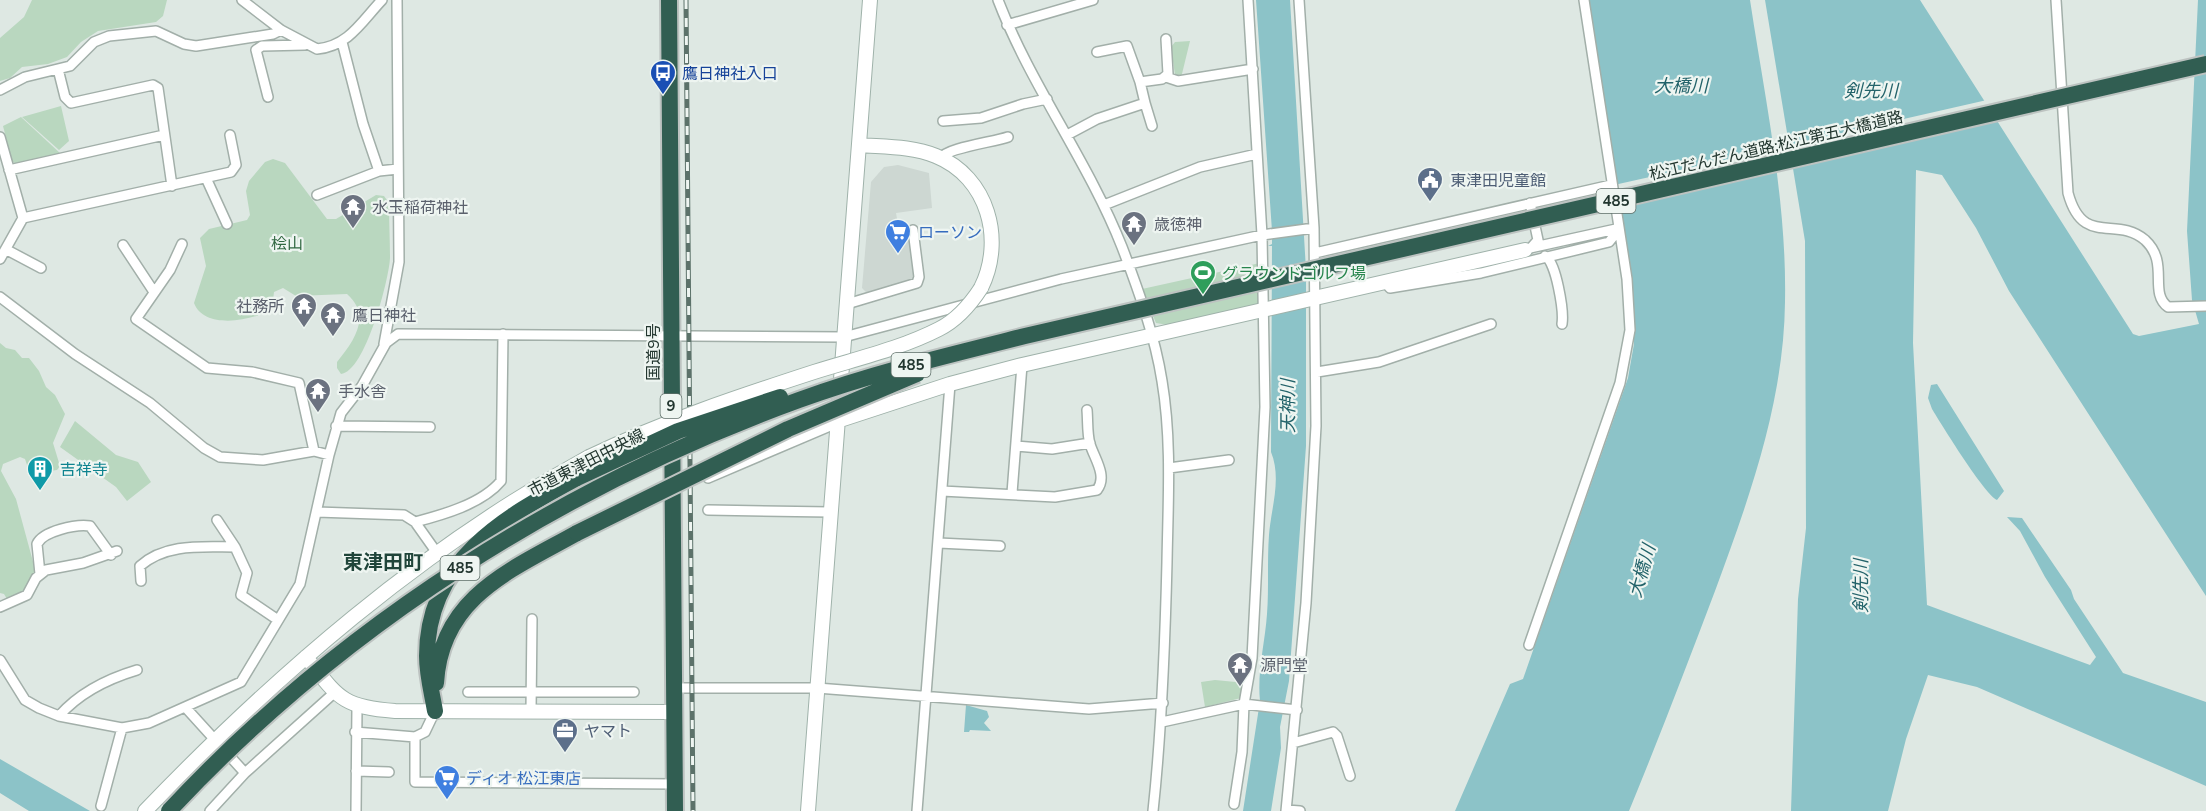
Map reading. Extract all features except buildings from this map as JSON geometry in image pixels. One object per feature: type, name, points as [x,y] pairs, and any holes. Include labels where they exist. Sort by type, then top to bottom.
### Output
[{"type":"highway","name":"国道9号","points":[[669,0],[675,811]]},
{"type":"highway","name":"松江だんだん道路;松江第五大橋道路","points":[[169,811],[241,738],[290,695],[385,620],[442,579],[552,511],[604,484],[658,458],[799,400],[882,373],[1025,336],[2206,64]]},
{"type":"highway","points":[[435,711],[442,646],[447,632],[463,608],[506,574],[577,532],[666,487],[850,401],[902,379],[1025,336]]},
{"type":"highway","points":[[435,711],[428,671],[428,639],[435,607],[447,580],[458,564],[484,536],[522,509],[577,478],[686,428],[779,397],[799,400]]},
{"type":"street","points":[[246,1],[281,30],[318,49],[342,42],[382,0]]},
{"type":"street","points":[[384,346],[399,262],[397,0]]},
{"type":"street","points":[[808,811],[870,0]]},
{"type":"street","points":[[998,0],[1007,25],[1104,205],[1128,265],[1151,335],[1166,409],[1169,468],[1163,703],[1153,811]]},
{"type":"street","points":[[1007,25],[1093,0]]},
{"type":"street","points":[[1234,804],[1252,658],[1264,463],[1266,310],[1264,235],[1248,0]]},
{"type":"street","points":[[1299,0],[1311,229],[1315,253],[1317,372],[1312,508],[1286,810],[1300,811]]},
{"type":"street","points":[[1529,645],[1626,361],[1630,313],[1584,0]]},
{"type":"street","points":[[2056,0],[2068,192],[2073,210],[2079,217],[2096,228],[2127,231],[2145,241],[2157,256],[2159,293],[2164,304],[2175,309],[2206,306]]},
{"type":"street","points":[[0,90],[25,77],[70,66],[94,42],[108,36],[156,31],[184,44],[196,46],[273,34],[281,30]]},
{"type":"street","points":[[1166,39],[1169,70],[1166,77]]},
{"type":"street","points":[[342,42],[363,124],[379,171]]},
{"type":"street","points":[[268,97],[256,50],[262,46],[307,45]]},
{"type":"street","points":[[1097,52],[1127,46],[1152,126]]},
{"type":"street","points":[[58,69],[65,97],[71,103],[153,85],[158,88],[172,186]]},
{"type":"street","points":[[1140,82],[1166,77],[1178,81],[1253,69]]},
{"type":"street","points":[[943,121],[981,118],[1017,105],[1047,99]]},
{"type":"street","points":[[1067,135],[1098,118],[1145,103]]},
{"type":"street","points":[[9,170],[164,135]]},
{"type":"street","points":[[23,218],[235,170],[230,135]]},
{"type":"street","points":[[0,137],[23,218],[0,259]]},
{"type":"street","points":[[941,158],[948,151],[983,145],[1008,137]]},
{"type":"street","name":"市道東津田中央線","points":[[145,811],[213,740],[306,657],[437,553],[511,502],[589,458],[640,433],[705,408],[906,342],[939,329],[959,315],[981,288],[992,251],[989,217],[973,185],[960,171],[941,158],[915,150],[858,145]]},
{"type":"street","points":[[1104,205],[1200,167],[1257,154]]},
{"type":"street","points":[[317,195],[379,171],[398,169]]},
{"type":"street","points":[[206,178],[227,224]]},
{"type":"street","points":[[1315,253],[1611,185]]},
{"type":"street","points":[[1528,249],[1538,240],[1530,203]]},
{"type":"street","points":[[0,660],[25,699],[59,716],[122,728],[150,723],[241,682],[300,584],[328,454],[341,413],[362,386],[384,346],[391,338],[402,334],[671,334],[844,337],[968,303],[1128,265],[1264,235],[1311,229]]},
{"type":"street","points":[[708,478],[837,422],[950,384],[1022,365],[1616,229]]},
{"type":"street","points":[[1385,282],[1388,288],[1481,273],[1609,242],[1616,229]]},
{"type":"street","points":[[847,304],[917,283],[919,277],[913,230]]},
{"type":"street","points":[[182,244],[170,270],[136,319],[207,368],[259,373],[301,385],[314,451]]},
{"type":"street","points":[[123,245],[154,292]]},
{"type":"street","points":[[7,250],[41,268]]},
{"type":"street","points":[[1545,256],[1552,262],[1562,312],[1562,324]]},
{"type":"street","points":[[0,297],[75,354],[150,404],[204,448],[220,457],[263,460],[314,451],[328,454]]},
{"type":"street","points":[[1317,372],[1379,362],[1491,324]]},
{"type":"street","points":[[415,522],[452,510],[494,490],[501,481],[503,334]]},
{"type":"street","points":[[1012,493],[1022,365]]},
{"type":"street","points":[[917,811],[950,384]]},
{"type":"street","points":[[942,491],[1055,497],[1097,490],[1102,481],[1090,443],[1087,410]]},
{"type":"street","points":[[336,426],[430,427]]},
{"type":"street","points":[[1016,446],[1052,449],[1090,443]]},
{"type":"street","points":[[1169,468],[1229,460]]},
{"type":"street","points":[[708,510],[830,512]]},
{"type":"street","points":[[317,512],[404,515],[415,522],[437,553]]},
{"type":"street","points":[[217,520],[235,546],[247,573],[241,596],[278,620]]},
{"type":"street","points":[[0,607],[27,595],[40,574],[46,570],[114,553],[90,526],[58,531],[44,536],[37,544],[40,574]]},
{"type":"street","points":[[939,543],[1000,546]]},
{"type":"street","points":[[141,581],[140,566],[169,550],[235,546]]},
{"type":"street","points":[[531,711],[532,619]]},
{"type":"street","points":[[306,657],[334,693],[357,707],[435,711],[673,712]]},
{"type":"street","points":[[59,716],[75,701],[106,679],[136,670]]},
{"type":"street","points":[[673,688],[817,688],[1089,709],[1163,703]]},
{"type":"street","points":[[468,692],[634,692]]},
{"type":"street","points":[[570,692],[570,712]]},
{"type":"street","points":[[210,811],[245,773],[334,693]]},
{"type":"street","points":[[1162,722],[1246,704],[1296,710]]},
{"type":"street","points":[[356,811],[357,707]]},
{"type":"street","points":[[186,708],[245,773]]},
{"type":"street","points":[[355,732],[415,737],[425,732],[435,711]]},
{"type":"street","points":[[100,806],[122,728]]},
{"type":"street","points":[[1293,743],[1334,732],[1350,776]]},
{"type":"street","points":[[415,737],[415,782],[675,784]]},
{"type":"street","points":[[356,771],[389,772]]},
{"type":"shaded area","points":[[898,165],[929,173],[932,208],[896,213],[900,236],[906,236],[909,239],[914,276],[910,281],[867,293],[862,288],[871,182],[884,167]]},
{"type":"green space","points":[[32,0],[167,0],[163,16],[156,22],[98,31],[81,42],[67,57],[48,64],[22,67],[10,78],[0,81],[0,38],[24,17]]},
{"type":"green space","points":[[1190,41],[1181,78],[1175,75],[1171,47],[1175,42]]},
{"type":"green space","points":[[61,106],[69,141],[59,150],[22,117]]},
{"type":"green space","points":[[21,117],[61,154],[17,165],[12,161],[3,126]]},
{"type":"green space","name":"桧山","points":[[273,159],[285,163],[327,219],[336,219],[376,195],[384,196],[389,203],[390,258],[380,304],[359,358],[350,369],[341,374],[337,368],[337,362],[354,337],[359,320],[354,302],[347,294],[296,296],[283,288],[274,292],[272,309],[253,317],[230,321],[208,317],[199,312],[194,303],[206,266],[200,238],[209,229],[247,220],[250,215],[246,191],[249,181],[265,162]]},
{"type":"green space","name":"グラウンドゴルフ場","points":[[1260,263],[1259,304],[1168,325],[1156,323],[1142,289]]},
{"type":"green space","points":[[0,343],[6,348],[15,350],[22,358],[29,358],[39,371],[46,387],[55,395],[65,414],[53,443],[60,466],[57,470],[30,474],[25,459],[20,457],[3,464],[1,471],[16,499],[35,569],[29,589],[7,599],[4,594],[0,593]]},
{"type":"green space","points":[[75,421],[116,455],[138,462],[151,482],[127,501],[116,487],[60,447]]},
{"type":"green space","points":[[1215,680],[1246,683],[1241,698],[1205,707],[1201,682]]},
{"type":"water","name":"天神川","points":[[1256,0],[1290,0],[1306,270],[1306,446],[1289,681],[1280,727],[1281,748],[1271,811],[1243,811],[1260,701],[1260,668],[1268,604],[1269,535],[1276,483],[1271,452],[1272,246],[1268,246],[1272,244],[1272,231]]},
{"type":"water","name":"大橋川","points":[[1586,0],[1750,0],[1774,150],[1785,264],[1783,339],[1778,376],[1762,450],[1740,521],[1629,811],[1455,811],[1510,684],[1523,679],[1628,378],[1634,344],[1633,310]]},
{"type":"water","name":"剣先川","points":[[1765,0],[1920,0],[2133,334],[2139,336],[2199,324],[2192,300],[2187,231],[2198,0],[2206,0],[2206,596],[2009,291],[1976,228],[1942,175],[1916,170],[1913,343],[1927,605],[2090,665],[2096,657],[2045,577],[2020,531],[2007,517],[2022,518],[2123,673],[2206,702],[2206,786],[1977,687],[1928,675],[1906,739],[1888,811],[1791,811],[1798,599],[1806,528],[1805,241]]},
{"type":"water","points":[[1937,384],[2004,491],[1997,500],[1983,486],[1932,409],[1928,398],[1931,385]]},
{"type":"water","points":[[966,705],[987,711],[989,717],[984,723],[991,731],[964,732]]},
{"type":"water","points":[[0,759],[90,811],[29,811],[0,793]]},
{"type":"pier","points":[[1987,100],[2000,120],[1790,167],[1785,146]]},
{"type":"pier","points":[[1775,149],[1778,170],[1617,207],[1614,185]]},
{"type":"railway","points":[[686,0],[693,811]]},
{"type":"place","name":"鷹日神社入口","points":[[663,96]]},
{"type":"place","name":"東津田児童館","points":[[1430,203]]},
{"type":"place","name":"水玉稲荷神社","points":[[353,230]]},
{"type":"place","name":"歳徳神","points":[[1134,247]]},
{"type":"place","name":"ローソン","points":[[898,255]]},
{"type":"place","name":"グラウンドゴルフ場","points":[[1203,296]]},
{"type":"place","name":"社務所","points":[[304,329]]},
{"type":"place","name":"鷹日神社","points":[[333,338]]},
{"type":"place","name":"手水舎","points":[[318,414]]},
{"type":"place","name":"吉祥寺","points":[[40,492]]},
{"type":"place","name":"源門堂","points":[[1240,688]]},
{"type":"place","name":"ヤマト","points":[[565,754]]},
{"type":"place","name":"ディオ 松江東店","points":[[447,801]]},
{"type":"district","name":"東津田町","points":[[383,562]]}]
